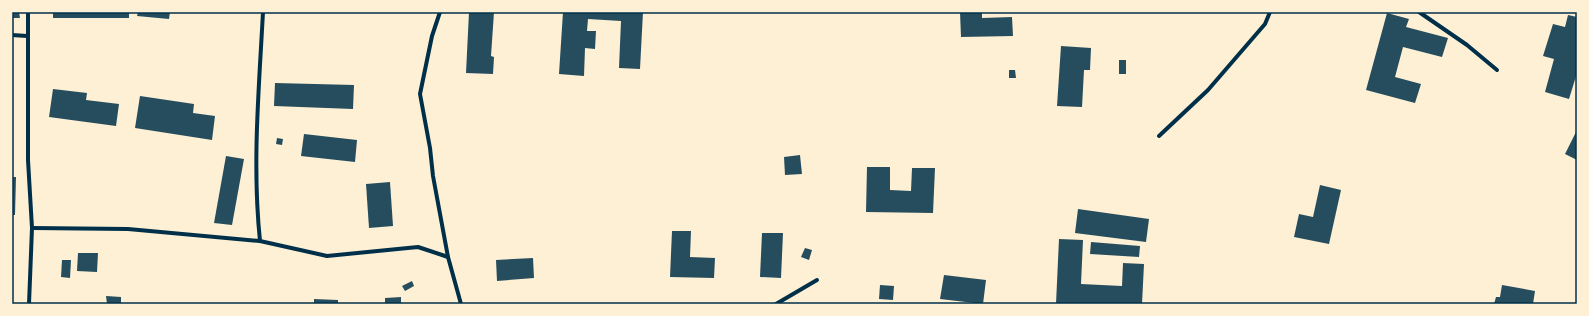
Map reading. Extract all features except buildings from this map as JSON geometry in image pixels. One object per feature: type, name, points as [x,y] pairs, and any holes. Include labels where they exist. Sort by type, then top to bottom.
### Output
[{"type":"street","points":[[28,12],[28,160],[32,228],[29,304]]},
{"type":"street","points":[[260,241],[257,210],[257,143],[263,12]]},
{"type":"street","points":[[440,12],[432,36],[420,94],[448,257],[461,304]]},
{"type":"street","points":[[1159,136],[1208,90],[1265,24],[1270,12]]},
{"type":"street","points":[[1419,12],[1467,45],[1497,70]]},
{"type":"street","points":[[12,35],[27,36]]},
{"type":"street","points":[[32,228],[128,230],[260,241],[327,256],[418,247],[448,257]]},
{"type":"street","points":[[776,304],[817,280]]}]
